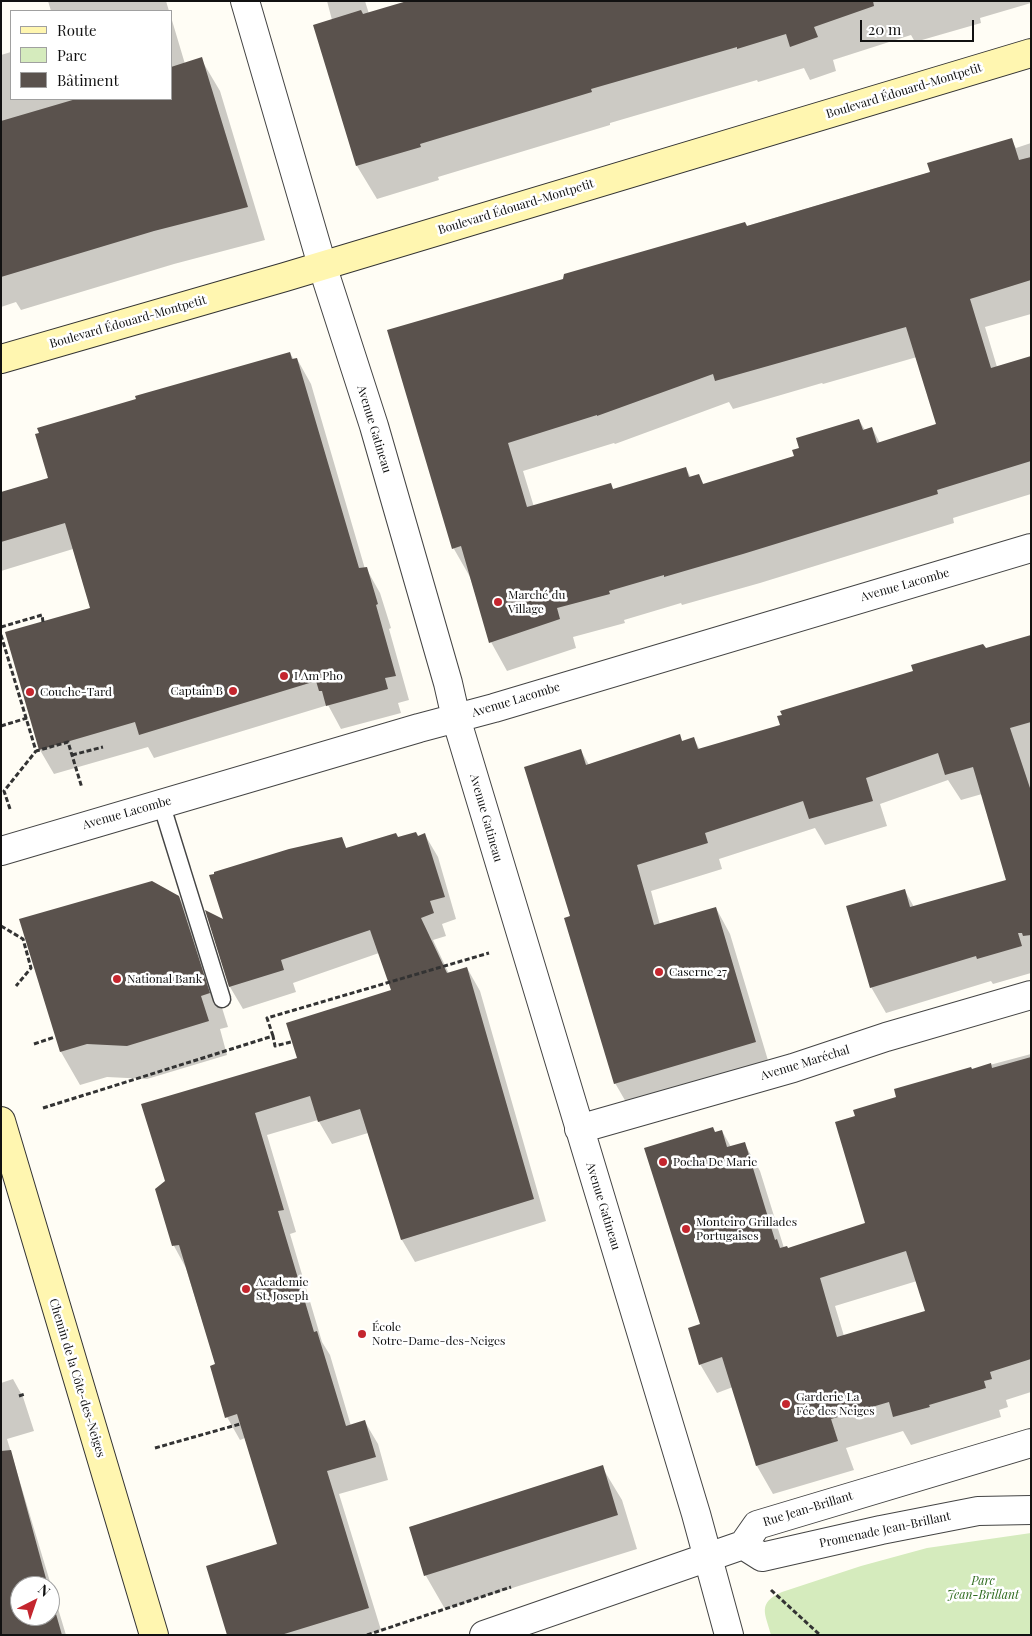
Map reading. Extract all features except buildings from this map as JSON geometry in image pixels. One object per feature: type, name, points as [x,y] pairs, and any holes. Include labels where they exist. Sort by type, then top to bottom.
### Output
[{"type":"street","name":"Avenue Gatineau","points":[[249,2],[322,264],[374,426],[448,683],[456,718],[696,1514],[706,1557],[729,1635]]},
{"type":"street","name":"Boulevard Édouard-Montpetit","points":[[1,359],[285,277],[322,264],[1031,54]]},
{"type":"street","name":"Avenue Lacombe","points":[[1,851],[1031,548]]},
{"type":"street","name":"Avenue Maréchal","points":[[579,1129],[793,1068],[886,1037],[1031,995]]},
{"type":"street","name":"Chemin de la Côte-des-Neiges","points":[[1,1121],[154,1635]]},
{"type":"street","name":"Rue Jean-Brillant","points":[[743,1545],[758,1525],[1031,1443]]},
{"type":"street","name":"Promenade Jean-Brillant","points":[[743,1545],[762,1557],[881,1530],[978,1511],[1031,1510]]},
{"type":"street","points":[[484,1635],[743,1545]]},
{"type":"lane","points":[[161,803],[222,1000]]},
{"type":"path","points":[[1,628],[42,614],[43,622]]},
{"type":"path","points":[[1,635],[21,693],[36,751]]},
{"type":"path","points":[[1,726],[27,718]]},
{"type":"path","points":[[10,809],[4,790],[36,751],[68,742],[82,788]]},
{"type":"path","points":[[72,755],[103,747]]},
{"type":"path","points":[[1,926],[22,939],[31,968],[16,986]]},
{"type":"path","points":[[291,1042],[276,1046],[267,1018],[489,953]]},
{"type":"path","points":[[43,1108],[273,1036]]},
{"type":"path","points":[[34,1044],[55,1037]]},
{"type":"path","points":[[19,1396],[25,1394]]},
{"type":"path","points":[[155,1448],[240,1424]]},
{"type":"path","points":[[769,1589],[820,1635]]},
{"type":"green space","name":"Parc Jean-Brillant","points":[[1031,1533],[1031,1635],[771,1635],[765,1615],[766,1605],[769,1600],[782,1592],[861,1566],[927,1548]]},
{"type":"place","name":"Marché du Village","points":[[498,602]]},
{"type":"place","name":"I Am Pho","points":[[284,676]]},
{"type":"place","name":"Captain B","points":[[233,691]]},
{"type":"place","name":"Couche-Tard","points":[[30,692]]},
{"type":"place","name":"Caserne 27","points":[[659,972]]},
{"type":"place","name":"National Bank","points":[[117,979]]},
{"type":"place","name":"Pocha De Marie","points":[[663,1162]]},
{"type":"place","name":"Monteiro Grillades Portugaises","points":[[686,1229]]},
{"type":"place","name":"Academie St. Joseph","points":[[246,1289]]},
{"type":"place","name":"École Notre-Dame-des-Neiges","points":[[362,1334]]},
{"type":"place","name":"Garderie La Fée des Neiges","points":[[786,1404]]}]
